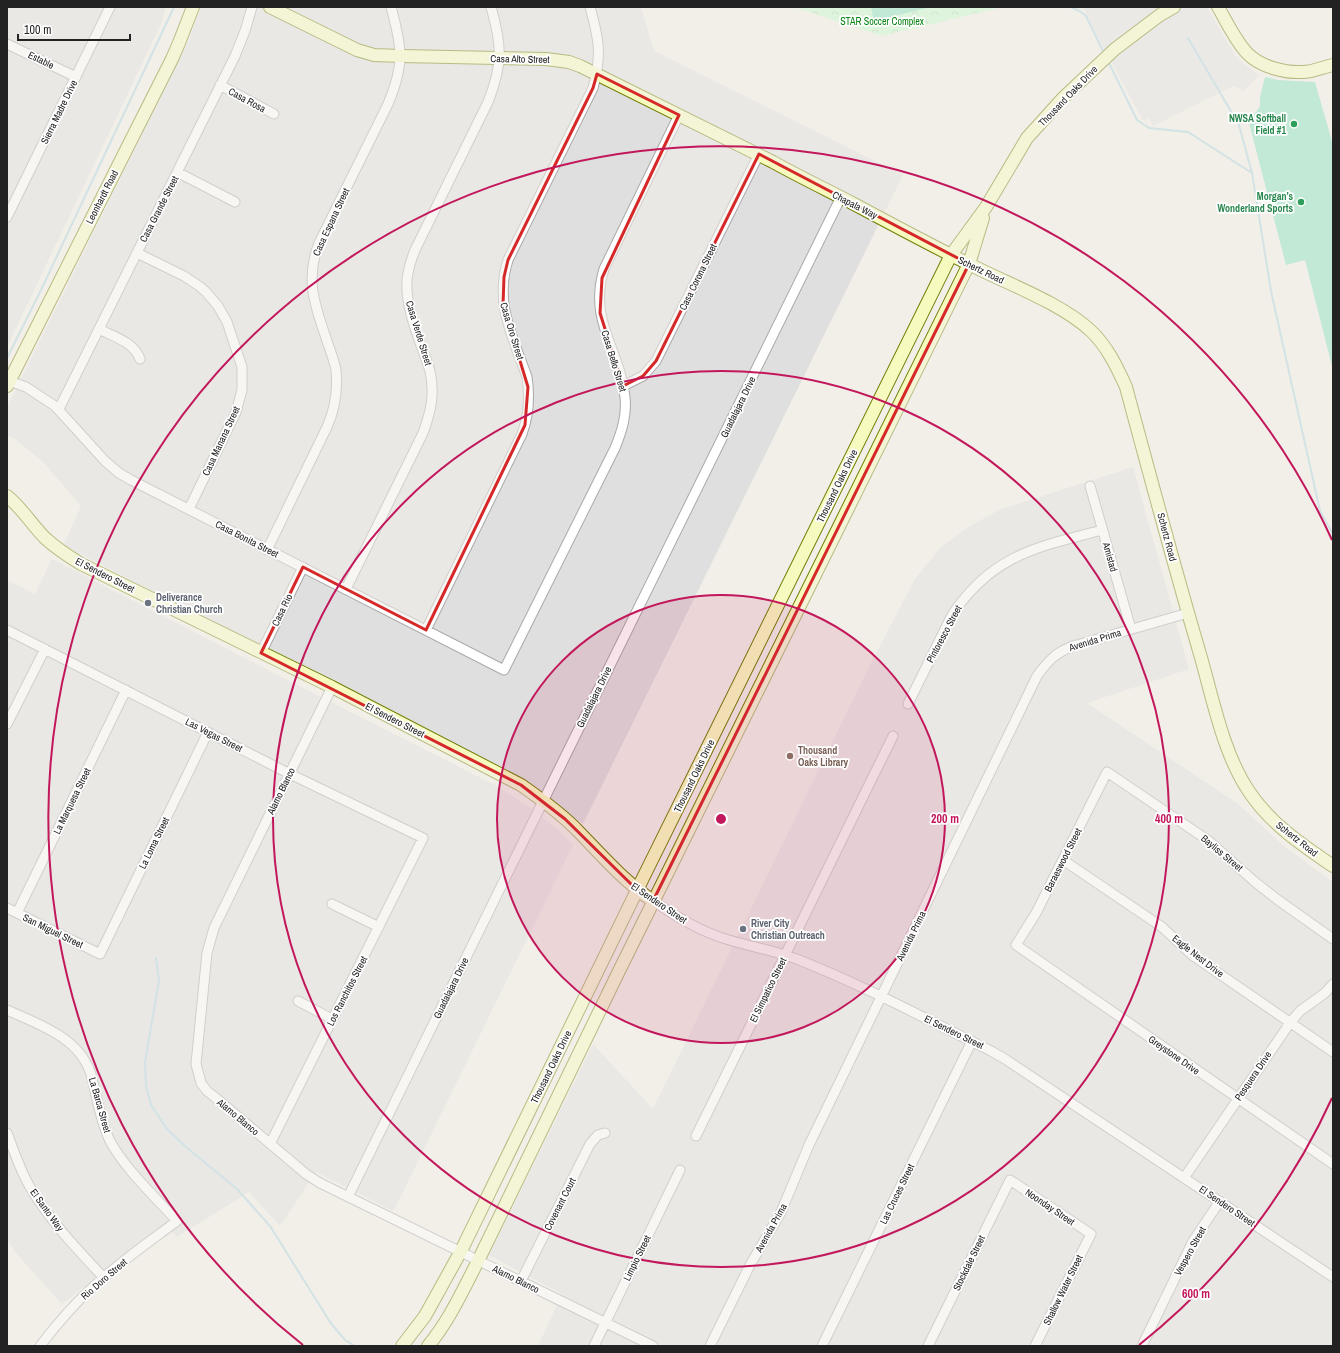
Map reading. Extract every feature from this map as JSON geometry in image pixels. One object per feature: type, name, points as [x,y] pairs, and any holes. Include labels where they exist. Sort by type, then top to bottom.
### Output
[{"type":"street","name":"Sierra Madre Drive","points":[[7,217],[110,7]]},
{"type":"street","name":"Leonhardt Road","points":[[8,383],[172,59],[193,7]]},
{"type":"street","name":"Casa Grande Street","points":[[58,409],[235,56],[245,31],[252,7]]},
{"type":"street","name":"Casa Alto Street","points":[[270,7],[357,50],[374,55],[557,60],[580,66],[759,154]]},
{"type":"street","name":"Casa Espana Street","points":[[267,550],[327,427],[336,398],[337,378],[313,299],[311,271],[315,253],[388,104],[397,80],[401,56],[399,37],[391,7]]},
{"type":"street","name":"Casa Verde Street","points":[[346,589],[423,433],[431,408],[433,390],[432,380],[411,313],[407,288],[408,272],[415,250],[496,83],[499,69],[498,34],[491,7]]},
{"type":"street","name":"Casa Oro Street","points":[[426,630],[522,434],[525,425],[529,406],[527,377],[507,320],[503,304],[502,286],[508,260],[593,88],[597,74],[599,44],[590,7]]},
{"type":"street","name":"Thousand Oaks Drive","points":[[402,1346],[424,1316],[460,1251],[951,255],[986,207],[1028,138],[1072,88],[1115,49],[1160,15],[1174,7]]},
{"type":"street","points":[[1218,7],[1248,54],[1266,65],[1288,72],[1305,72],[1333,65]]},
{"type":"street","name":"Estable","points":[[7,44],[76,77]]},
{"type":"street","name":"Casa Rosa","points":[[220,85],[274,114]]},
{"type":"street","name":"Casa Bello Street","points":[[504,670],[615,448],[622,427],[625,398],[623,386],[600,313],[599,295],[602,278],[617,243],[679,115]]},
{"type":"street","name":"Chapala Way","points":[[759,154],[799,177],[951,255]]},
{"type":"street","name":"Casa Corona Street","points":[[623,386],[634,382],[643,376],[656,361],[759,154]]},
{"type":"street","points":[[178,172],[235,202]]},
{"type":"street","name":"Guadalajara Drive","points":[[348,1197],[841,198]]},
{"type":"street","name":"Thousand Oaks Drive","points":[[428,1346],[451,1312],[478,1261],[653,902],[969,264],[986,207]]},
{"type":"street","name":"Casa Manana Street","points":[[137,253],[184,276],[212,298],[223,314],[240,359],[242,382],[240,401],[189,509]]},
{"type":"street","name":"Schertz Road","points":[[951,255],[1067,312],[1092,332],[1113,360],[1126,387],[1188,613],[1226,746],[1233,764],[1248,791],[1269,817],[1281,828],[1333,866]]},
{"type":"street","points":[[99,329],[130,344],[136,350],[140,359]]},
{"type":"street","name":"Casa Bonita Street","points":[[8,383],[26,388],[46,399],[58,409],[105,461],[119,473],[131,480],[504,670]]},
{"type":"street","name":"Amistad","points":[[1090,486],[1131,629]]},
{"type":"street","name":"El Sendero Street","points":[[7,496],[19,507],[45,538],[62,552],[81,564],[332,688],[521,785],[574,827],[604,860],[637,890],[682,920],[706,932],[728,940],[785,955],[827,971],[972,1041],[1005,1059],[1333,1276]]},
{"type":"street","name":"Pintoresco Street","points":[[908,704],[952,615],[961,602],[984,577],[1012,558],[1028,551],[1044,545],[1102,530]]},
{"type":"street","name":"Casa Rio","points":[[261,653],[303,567]]},
{"type":"street","name":"Avenida Prima","points":[[710,1346],[750,1265],[781,1212],[809,1145],[1037,676],[1046,663],[1063,650],[1188,613]]},
{"type":"street","name":"Las Vegas Street","points":[[7,630],[290,774],[423,838]]},
{"type":"street","points":[[7,724],[45,649]]},
{"type":"street","name":"Alamo Blanco","points":[[332,688],[214,928],[209,942],[196,1064],[201,1083],[207,1091],[306,1174],[333,1191],[460,1251],[653,1346]]},
{"type":"street","name":"La Marquesa Street","points":[[17,913],[126,690]]},
{"type":"street","name":"La Loma Street","points":[[100,954],[208,732]]},
{"type":"street","name":"El Simpatico Street","points":[[696,1136],[892,736]]},
{"type":"street","name":"Baraeswood Street","points":[[1016,945],[1036,913],[1107,772]]},
{"type":"street","name":"Bayliss Street","points":[[1107,772],[1209,841],[1261,887],[1333,939]]},
{"type":"street","name":"Los Ranchitos Street","points":[[270,1144],[423,838]]},
{"type":"street","name":"Eagle Nest Drive","points":[[1063,860],[1162,928],[1192,954],[1333,1052]]},
{"type":"street","points":[[332,904],[379,927]]},
{"type":"street","name":"San Miguel Street","points":[[7,908],[100,954]]},
{"type":"street","name":"Greystone Drive","points":[[1016,945],[1333,1164]]},
{"type":"street","name":"Pesquera Drive","points":[[1184,1178],[1290,1023],[1300,1011],[1325,993],[1333,984]]},
{"type":"street","points":[[298,1002],[332,1019]]},
{"type":"street","name":"La Barca Street","points":[[7,1010],[67,1040],[77,1050],[86,1063],[92,1076],[103,1125],[110,1140],[127,1165],[177,1221]]},
{"type":"street","name":"Las Cruces Street","points":[[822,1346],[972,1041]]},
{"type":"street","name":"El Santo Way","points":[[7,1132],[24,1175],[42,1206],[53,1221],[104,1278]]},
{"type":"street","name":"Covenant Court","points":[[521,1281],[590,1144],[598,1135],[605,1133]]},
{"type":"street","name":"Limpio Street","points":[[594,1346],[680,1170]]},
{"type":"street","name":"Noonday Street","points":[[1010,1180],[1091,1234]]},
{"type":"street","name":"Stockdale Street","points":[[928,1346],[1010,1180]]},
{"type":"street","name":"Vespero Street","points":[[1142,1346],[1193,1240],[1220,1201]]},
{"type":"street","name":"Rio Doro Street","points":[[40,1346],[67,1313],[94,1286],[131,1255],[177,1221]]},
{"type":"street","name":"Shallow Water Street","points":[[1035,1346],[1091,1234]]},
{"type":"highlighted area","points":[[597,74],[679,115],[602,278],[600,313],[623,386],[643,376],[656,361],[759,154],[969,264],[653,901],[632,885],[565,819],[521,785],[261,653],[303,567],[426,630],[525,425],[528,387],[503,305],[504,277],[508,260],[593,88]]},
{"type":"shaded area","points":[[7,7],[166,7],[161,24],[7,347]]},
{"type":"shaded area","points":[[201,7],[641,7],[654,51],[903,175],[583,824],[508,771],[76,552],[64,544],[81,506],[45,464],[15,439],[7,435],[7,407],[189,40]]},
{"type":"shaded area","points":[[1084,7],[1207,7],[1234,54],[1259,75],[1244,91],[1233,86],[1153,126],[1149,118],[1143,121],[1086,14]]},
{"type":"shaded area","points":[[1133,467],[1189,669],[1087,703],[1237,803],[1285,847],[1333,882],[1333,1346],[538,1346],[562,1294],[489,1255],[593,1044],[653,1109],[871,663],[915,579],[941,547],[970,526],[999,510]]},
{"type":"shaded area","points":[[52,559],[495,785],[529,807],[556,828],[573,845],[393,1211],[316,1172],[280,1226],[249,1192],[177,1237],[165,1224],[62,1304],[15,1252],[7,1239],[7,580],[35,594]]},
{"type":"green space","name":"STAR Soccer Complex","points":[[793,7],[1003,7],[882,36]]},
{"type":"green space","points":[[871,7],[931,7],[874,21]]},
{"type":"green space","name":"Morgan’s Wonderland Sports","points":[[1265,77],[1278,80],[1315,82],[1333,145],[1333,370],[1305,260],[1286,265],[1248,119],[1260,106],[1260,97]]},
{"type":"waterway","points":[[7,358],[41,290],[174,7]]},
{"type":"waterway","points":[[1071,7],[1086,16],[1104,53]]},
{"type":"waterway","points":[[1188,38],[1239,125],[1252,173],[1271,291],[1320,511],[1333,534]]},
{"type":"waterway","points":[[1108,61],[1137,120],[1149,128],[1188,132],[1252,173]]},
{"type":"waterway","points":[[156,958],[159,981],[145,1062],[146,1086],[151,1105],[167,1129],[186,1147],[237,1189],[270,1226],[330,1322],[345,1340],[355,1346]]},
{"type":"place","name":"NWSA Softball Field #1","points":[[1294,124]]},
{"type":"place","name":"Morgan’s Wonderland Sports","points":[[1301,202]]},
{"type":"place","name":"Deliverance Christian Church","points":[[148,603]]},
{"type":"place","name":"Thousand Oaks Library","points":[[790,756]]},
{"type":"place","name":"River City Christian Outreach","points":[[743,929]]}]
